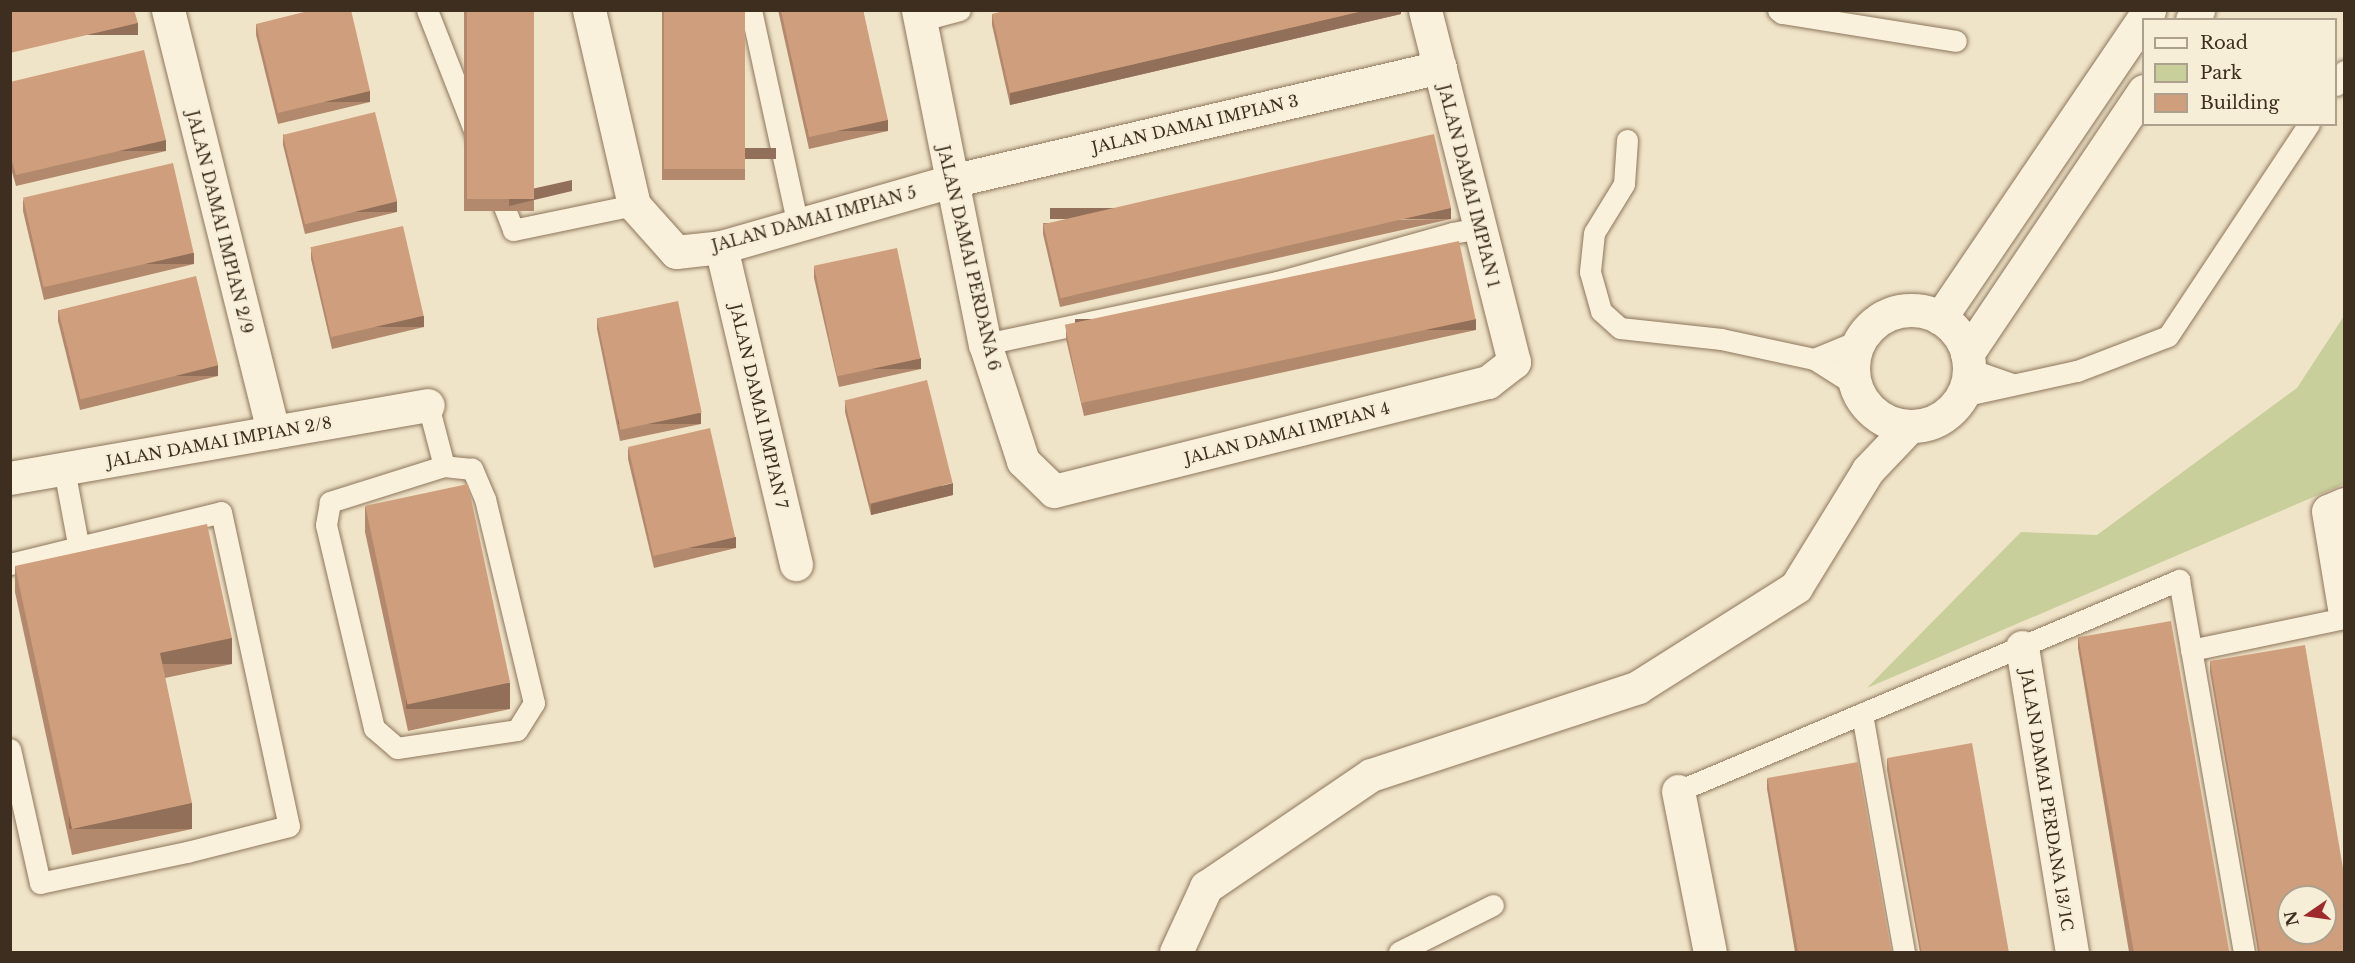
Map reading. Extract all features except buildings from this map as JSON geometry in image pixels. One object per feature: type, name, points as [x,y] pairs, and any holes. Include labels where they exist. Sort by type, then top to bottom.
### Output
[{"type":"street","name":"JALAN DAMAI IMPIAN 2/9","points":[[168,10],[273,432]]},
{"type":"street","points":[[589,10],[634,205]]},
{"type":"street","name":"JALAN DAMAI IMPIAN 1","points":[[1425,10],[1514,362]]},
{"type":"street","name":"JALAN DAMAI PERDANA 6","points":[[918,16],[985,344],[1023,461],[1054,491]]},
{"type":"street","points":[[1940,318],[2142,20]]},
{"type":"street","name":"JALAN DAMAI IMPIAN 3","points":[[951,181],[1440,67]]},
{"type":"street","points":[[1860,395],[1878,417],[1893,424],[1909,427],[1940,419],[1952,410],[1966,373],[2142,94]]},
{"type":"street","name":"JALAN DAMAI IMPIAN 5","points":[[634,205],[676,252],[721,247],[951,181]]},
{"type":"street","name":"JALAN DAMAI IMPIAN 7","points":[[721,247],[796,564]]},
{"type":"street","points":[[1868,470],[1854,354],[1860,340],[1871,325],[1886,315],[1904,310],[1923,311],[1940,318],[1962,339],[1966,373]]},
{"type":"street","name":"JALAN DAMAI IMPIAN 4","points":[[1054,491],[1488,382],[1514,362]]},
{"type":"street","name":"JALAN DAMAI IMPIAN 2/8","points":[[10,478],[428,405]]},
{"type":"street","points":[[1176,952],[1206,887],[1371,775],[1638,687],[1796,587],[1868,470],[1909,427]]},
{"type":"street","points":[[2336,508],[2344,608]]},
{"type":"street","name":"JALAN DAMAI PERDANA 13/1C","points":[[2022,647],[2072,952]]},
{"type":"street","points":[[1678,791],[1710,952]]},
{"type":"lane","points":[[427,10],[513,230],[634,205]]},
{"type":"lane","points":[[751,10],[798,225]]},
{"type":"lane","points":[[918,16],[960,10]]},
{"type":"lane","points":[[1778,10],[1782,13],[1956,41]]},
{"type":"lane","points":[[1966,373],[2012,384],[2077,371],[2168,336],[2308,126]]},
{"type":"lane","points":[[1627,140],[1624,184],[1594,233],[1590,272],[1601,310],[1620,328],[1721,339],[1814,359],[1860,395]]},
{"type":"lane","points":[[985,344],[1277,282],[1452,233],[1480,228]]},
{"type":"lane","points":[[1814,359],[1860,340]]},
{"type":"lane","points":[[1966,373],[2012,384]]},
{"type":"lane","points":[[428,405],[444,466]]},
{"type":"lane","points":[[444,466],[472,469],[485,499],[534,704],[517,730],[397,748],[374,728],[326,525],[330,502],[444,466]]},
{"type":"lane","points":[[64,469],[79,549]]},
{"type":"lane","points":[[10,564],[79,549],[221,512],[289,826],[187,852],[40,883],[10,749]]},
{"type":"lane","points":[[1678,791],[2179,580],[2244,952]]},
{"type":"lane","points":[[2191,650],[2344,618]]},
{"type":"lane","points":[[1862,714],[1905,952]]},
{"type":"lane","points":[[1399,952],[1493,905]]},
{"type":"green space","points":[[2344,316],[2344,484],[1867,688],[2021,532],[2097,535],[2297,388]]}]
